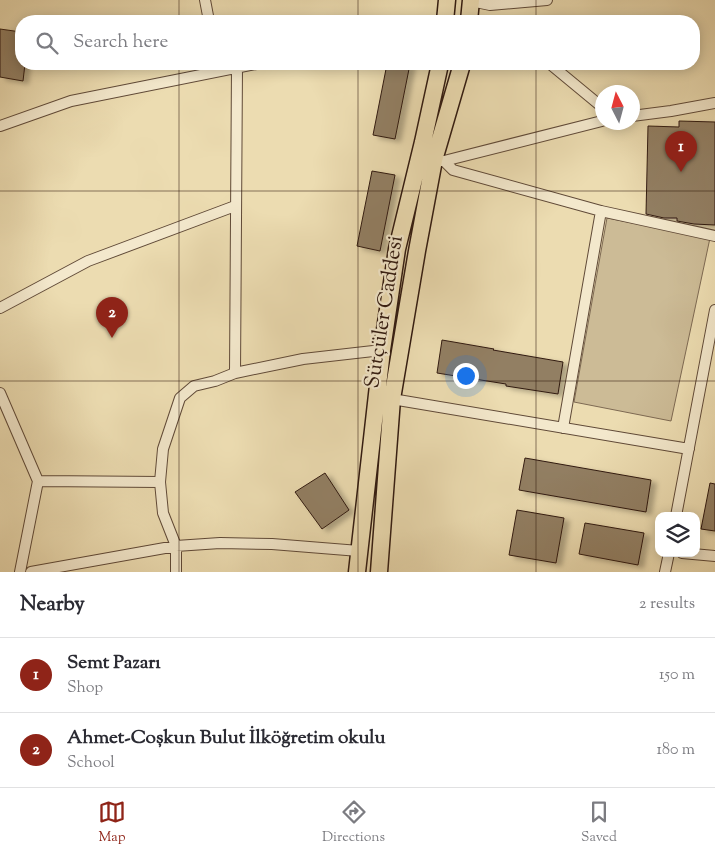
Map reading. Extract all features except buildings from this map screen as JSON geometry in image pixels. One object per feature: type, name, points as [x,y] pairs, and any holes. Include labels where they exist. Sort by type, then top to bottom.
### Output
[{"type":"main road","points":[[445,15],[447,0]]},
{"type":"main road","points":[[470,15],[471,0]]},
{"type":"main road","name":"Sütçüler Caddesi","points":[[358,572],[382,350],[397,249],[439,70]]},
{"type":"main road","name":"Sütçüler Caddesi","points":[[379,572],[392,399],[416,251],[461,70]]},
{"type":"street","points":[[205,0],[208,15]]},
{"type":"street","points":[[471,0],[490,5],[548,0]]},
{"type":"street","points":[[0,126],[71,101],[206,70]]},
{"type":"street","points":[[234,373],[237,70]]},
{"type":"street","points":[[557,70],[595,101]]},
{"type":"street","points":[[640,115],[715,103]]},
{"type":"street","points":[[439,161],[595,123]]},
{"type":"street","points":[[439,161],[453,170],[600,211],[715,236]]},
{"type":"street","points":[[0,308],[88,261],[235,206]]},
{"type":"street","points":[[563,428],[600,211]]},
{"type":"street","points":[[677,512],[715,310]]},
{"type":"street","points":[[176,572],[176,546],[163,512],[160,482],[163,449],[180,398],[194,386],[234,373],[303,359],[382,350]]},
{"type":"street","points":[[0,393],[38,481],[20,572]]},
{"type":"street","points":[[392,399],[689,449]]},
{"type":"street","points":[[38,481],[160,482]]},
{"type":"street","points":[[31,572],[176,546],[220,543],[272,544],[359,551]]},
{"type":"street","points":[[700,555],[715,556]]},
{"type":"street","points":[[665,572],[668,557]]},
{"type":"shaded area","points":[[607,218],[710,238],[671,421],[574,402]]},
{"type":"place","name":"Semt Pazarı","points":[[681,172]]},
{"type":"place","name":"Ahmet-Coşkun Bulut İlköğretim okulu","points":[[112,338]]}]
